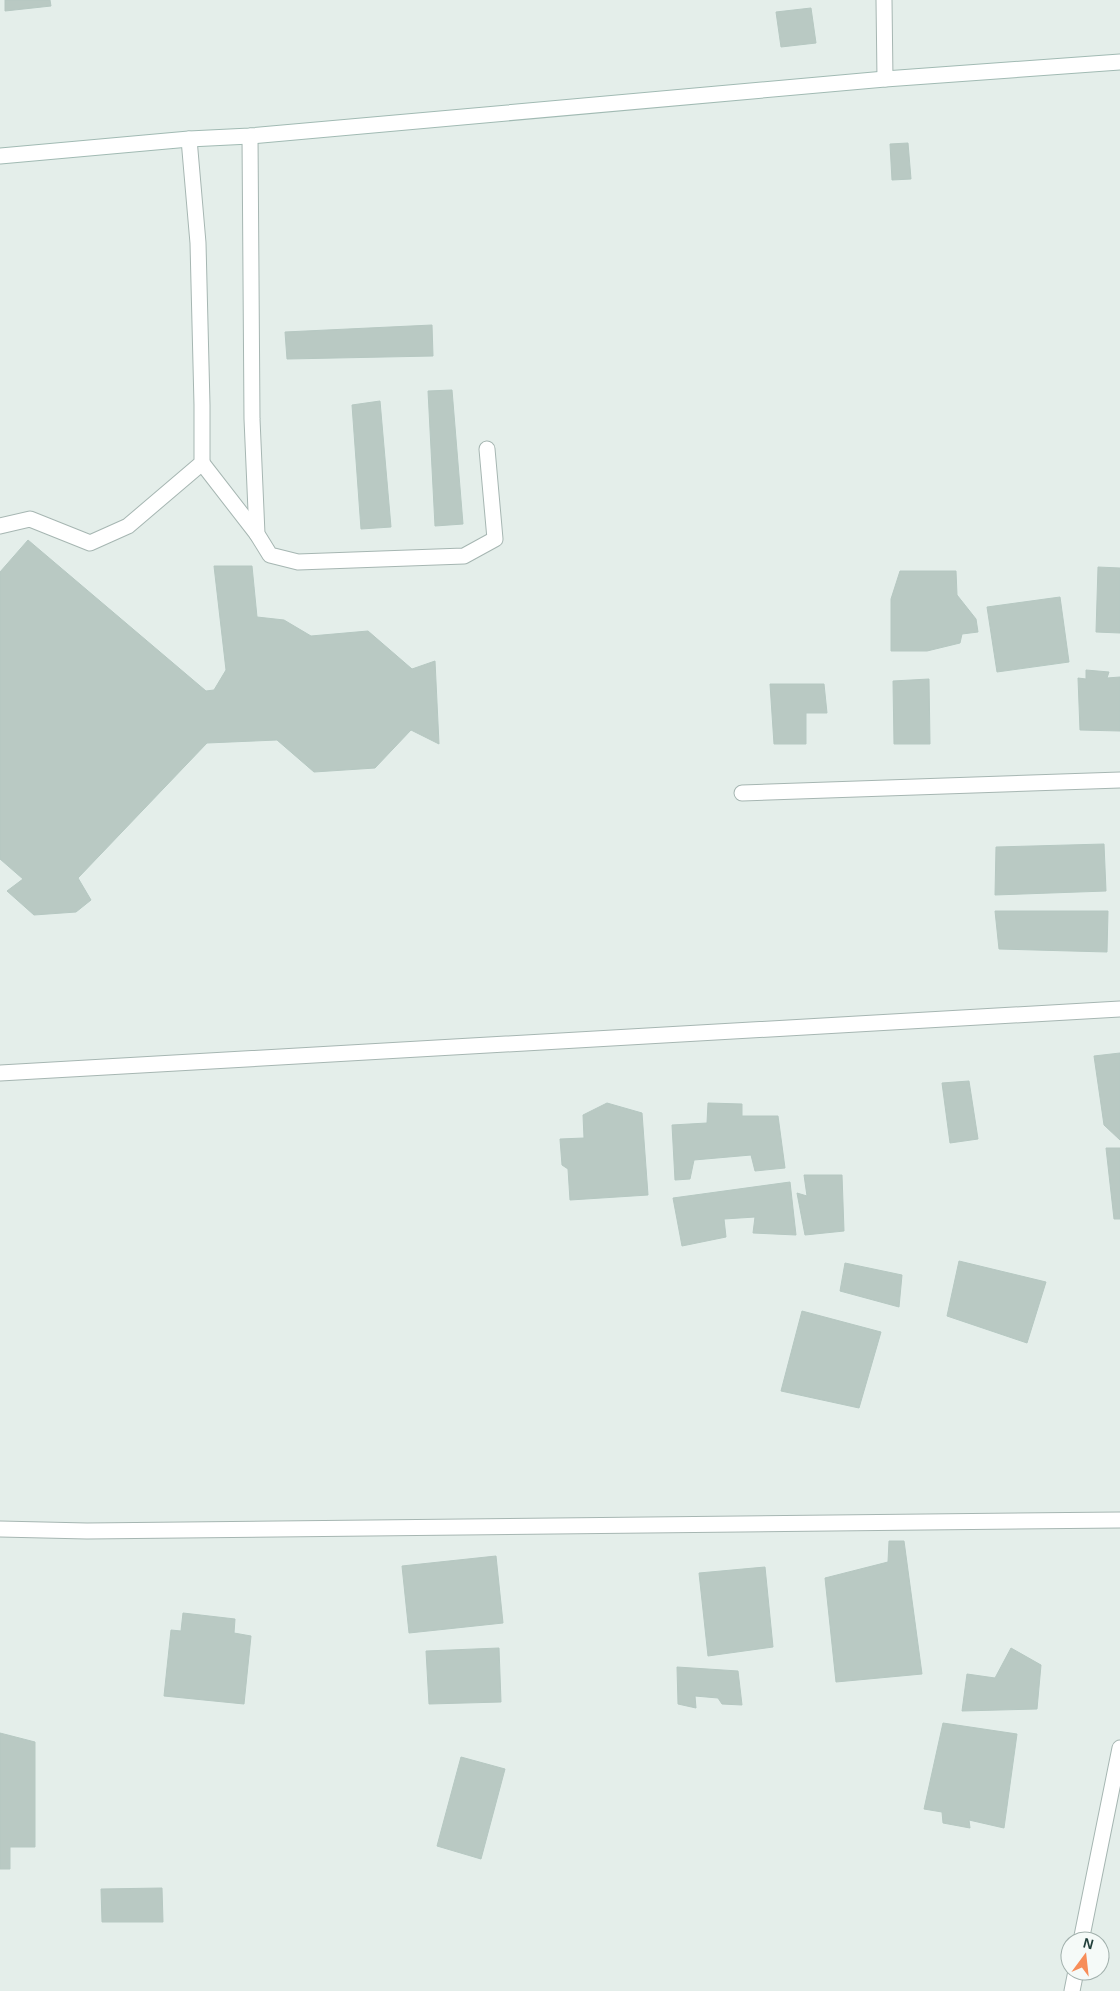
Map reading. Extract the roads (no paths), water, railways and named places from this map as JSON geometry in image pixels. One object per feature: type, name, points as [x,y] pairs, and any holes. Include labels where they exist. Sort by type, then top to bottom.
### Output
[{"type":"street","points":[[884,0],[885,79]]},
{"type":"street","points":[[0,156],[188,139],[250,136],[885,79],[1120,62]]},
{"type":"street","points":[[250,136],[252,419],[257,534]]},
{"type":"street","points":[[188,139],[198,243],[202,463],[257,534],[270,555],[298,562],[464,556],[495,539],[487,449]]},
{"type":"street","points":[[0,526],[30,520],[90,543],[128,526],[202,463]]},
{"type":"street","points":[[742,793],[1120,780]]},
{"type":"street","points":[[0,1073],[1120,1009]]},
{"type":"street","points":[[0,1529],[87,1531],[1120,1520]]},
{"type":"street","points":[[1083,1931],[1120,1748]]}]
